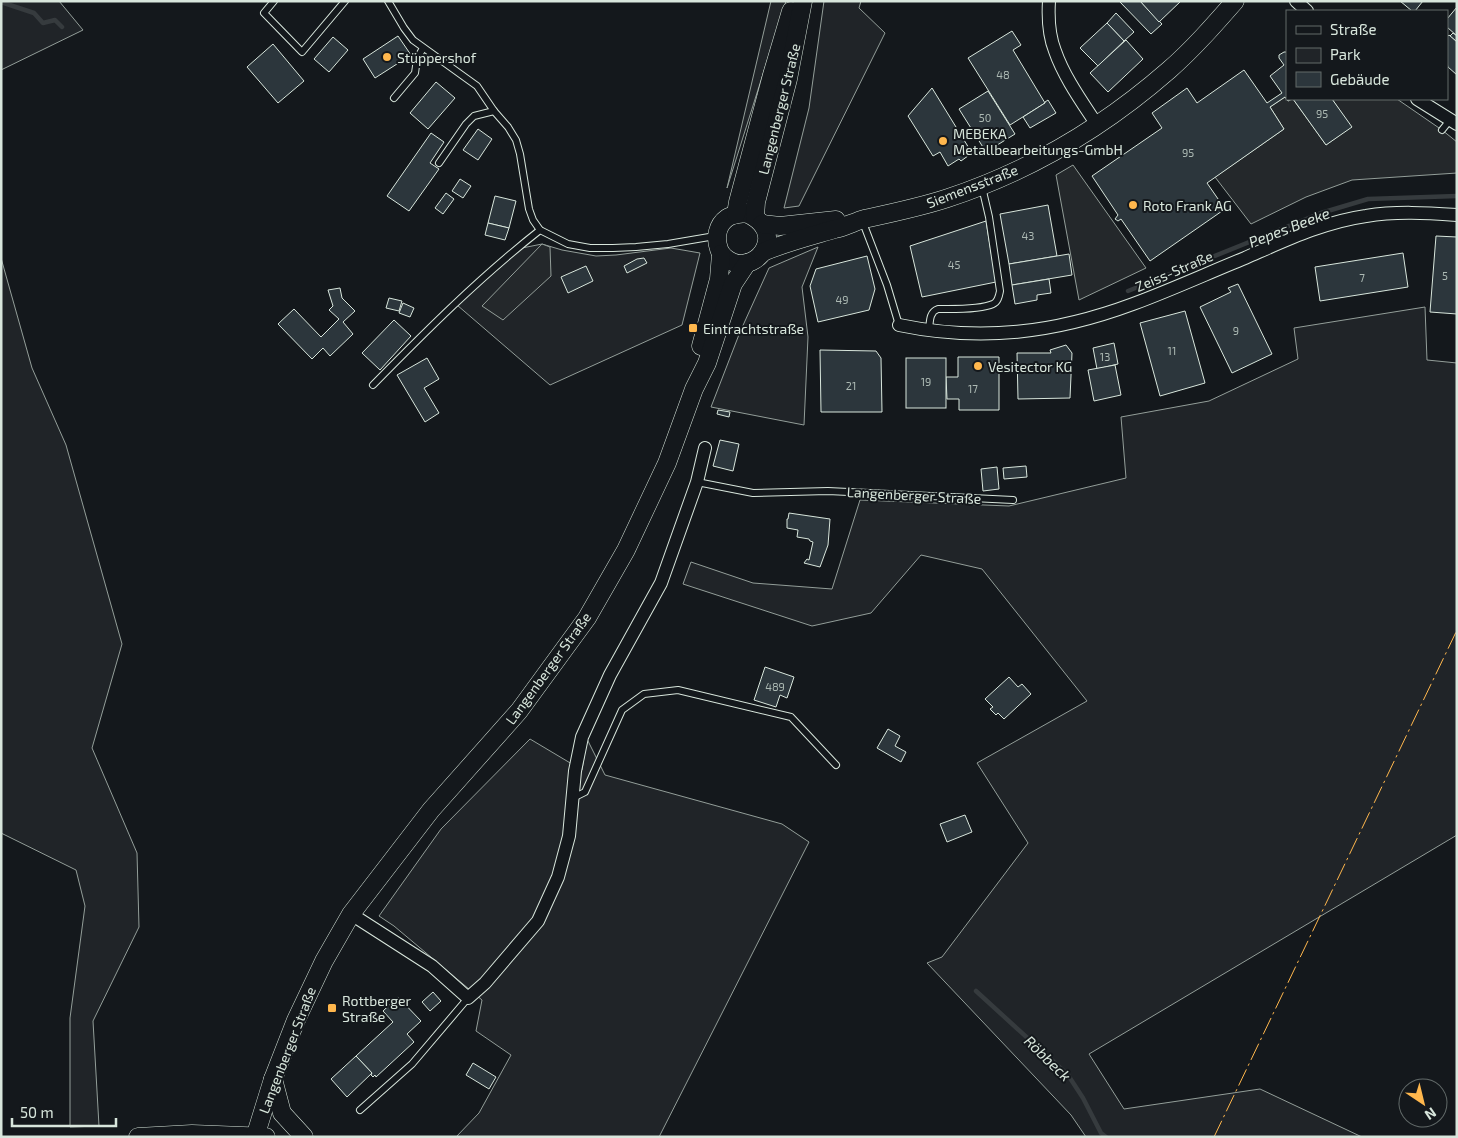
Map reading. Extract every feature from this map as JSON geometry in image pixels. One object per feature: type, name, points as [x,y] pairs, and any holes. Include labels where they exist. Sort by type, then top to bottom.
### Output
[{"type":"main road","name":"Langenberger Straße","points":[[736,214],[772,75],[794,1]]},
{"type":"main road","name":"Langenberger Straße","points":[[759,221],[756,202],[788,79],[803,1]]},
{"type":"main road","name":"Siemensstraße","points":[[763,252],[862,220],[948,198],[994,181],[1058,150],[1122,108],[1171,68],[1235,1]]},
{"type":"main road","points":[[736,214],[746,214],[759,221],[768,233],[767,243],[763,252],[756,260],[737,264],[721,254],[716,236],[727,218],[736,214]]},
{"type":"main road","name":"Siemensstraße","points":[[759,221],[780,226],[838,220],[862,220]]},
{"type":"main road","name":"Langenberger Straße","points":[[694,389],[697,361],[719,279],[721,254]]},
{"type":"main road","name":"Langenberger Straße","points":[[259,1136],[273,1079],[296,1020],[320,968],[351,914],[431,810],[519,711],[587,618],[626,550],[667,463],[694,389],[707,363],[733,284],[747,263]]},
{"type":"main road","points":[[273,1079],[282,1113],[304,1137]]},
{"type":"main road","points":[[138,1137],[194,1135],[259,1136]]},
{"type":"street","points":[[1048,1],[1049,26],[1054,49],[1097,125]]},
{"type":"street","points":[[1296,1],[1306,10]]},
{"type":"street","points":[[1419,100],[1454,122]]},
{"type":"street","name":"Zeiss-Straße","points":[[899,325],[929,330],[982,334],[1023,332],[1062,325],[1133,304],[1283,241],[1335,223],[1366,216],[1394,213],[1457,215]]},
{"type":"street","points":[[351,914],[432,966],[468,998],[485,983],[538,921],[558,877],[569,836],[575,772],[582,737],[610,675],[661,583],[697,482],[704,448]]},
{"type":"lane","points":[[274,1],[264,13],[302,52],[345,1]]},
{"type":"lane","points":[[388,1],[413,40],[477,86],[494,111],[508,127],[516,140],[520,154],[529,208],[533,220],[540,230],[568,244],[590,248],[668,244],[716,236]]},
{"type":"lane","points":[[394,98],[415,73],[417,59],[423,48]]},
{"type":"lane","points":[[438,164],[466,124],[474,116],[494,111]]},
{"type":"lane","points":[[1442,130],[1454,122]]},
{"type":"lane","points":[[929,330],[933,310],[974,308],[992,304],[997,301],[999,296],[996,257],[982,185]]},
{"type":"lane","points":[[862,220],[887,285],[899,325]]},
{"type":"lane","points":[[373,385],[454,304],[492,269],[540,230]]},
{"type":"lane","name":"Langenberger Straße","points":[[697,482],[753,493],[828,490],[1013,500]]},
{"type":"lane","points":[[573,798],[585,792],[622,710],[644,694],[678,690],[791,717],[836,765]]},
{"type":"lane","points":[[360,1110],[412,1064],[468,998]]},
{"type":"green space","points":[[1,1],[59,1],[83,30],[1,70]]},
{"type":"green space","points":[[771,1],[786,1],[727,188]]},
{"type":"green space","points":[[824,1],[861,1],[859,8],[885,33],[799,206],[784,208],[809,108]]},
{"type":"green space","points":[[542,244],[562,250],[596,256],[671,248],[700,253],[682,325],[550,385],[457,305],[522,248]]},
{"type":"green space","points":[[818,247],[802,287],[808,337],[804,425],[711,407],[740,332],[769,268]]},
{"type":"green space","points":[[1,258],[32,368],[66,445],[122,644],[92,748],[137,853],[139,927],[93,1021],[99,1126],[70,1127],[70,1018],[85,906],[76,870],[1,833]]},
{"type":"green space","points":[[1425,307],[1427,360],[1457,363],[1457,835],[1089,1054],[1124,1109],[1260,1089],[1362,1137],[1086,1137],[1071,1115],[927,963],[942,957],[1028,843],[977,763],[1087,701],[982,569],[921,555],[871,613],[812,626],[683,584],[691,562],[753,583],[832,589],[860,500],[1009,506],[1126,478],[1121,417],[1209,401],[1298,359],[1294,328]]},
{"type":"green space","points":[[530,739],[582,770],[587,739],[605,775],[782,824],[809,842],[659,1137],[456,1137],[479,1113],[511,1055],[476,1031],[482,1000],[394,926],[379,916],[441,829]]},
{"type":"shaded area","points":[[1285,97],[1288,101],[1294,100],[1326,145],[1351,127],[1333,100],[1398,100],[1457,142],[1457,173],[1352,180],[1306,197],[1251,224],[1215,177],[1284,129],[1270,107]]},
{"type":"shaded area","points":[[1073,165],[1146,268],[1079,300],[1056,175]]},
{"type":"shaded area","points":[[542,244],[550,247],[551,276],[503,320],[482,306]]},
{"type":"building","points":[[1119,1],[1140,1],[1162,24],[1151,34]]},
{"type":"building","points":[[1140,1],[1181,1],[1159,22]]},
{"type":"building","points":[[1400,1],[1423,1],[1416,10],[1411,10]]},
{"type":"building","points":[[1457,7],[1457,36],[1448,28],[1448,18]]},
{"type":"building","points":[[1116,13],[1134,32],[1124,41],[1107,23]]},
{"type":"building","points":[[1107,23],[1124,41],[1098,66],[1080,48]]},
{"type":"building","points":[[1012,31],[1021,45],[1013,50],[1045,103],[1010,125],[968,58]]},
{"type":"building","points":[[1453,33],[1457,36],[1457,42],[1450,36]]},
{"type":"building","name":"Stüppershof","points":[[398,36],[411,55],[375,78],[363,59]]},
{"type":"building","points":[[1448,36],[1457,42],[1457,75],[1448,67]]},
{"type":"building","points":[[333,37],[348,50],[329,72],[314,59]]},
{"type":"building","points":[[1126,40],[1143,59],[1108,92],[1090,73]]},
{"type":"building","points":[[273,44],[304,81],[278,103],[247,67]]},
{"type":"building","points":[[1286,52],[1286,98],[1285,97],[1270,107],[1284,129],[1207,183],[1225,209],[1150,261],[1121,219],[1118,221],[1115,219],[1118,215],[1092,176],[1162,128],[1152,113],[1187,88],[1197,103],[1244,70],[1267,103],[1282,93],[1270,76],[1284,65],[1279,55]]},
{"type":"building","points":[[436,82],[455,98],[428,129],[410,113]]},
{"type":"building","points":[[932,88],[972,153],[961,161],[959,159],[948,166],[940,152],[933,156],[908,116]]},
{"type":"building","points":[[988,91],[1015,134],[986,152],[959,109]]},
{"type":"building","points":[[1048,100],[1056,113],[1030,128],[1023,117]]},
{"type":"building","points":[[1294,100],[1333,100],[1352,127],[1326,145]]},
{"type":"building","points":[[478,129],[492,139],[478,160],[463,150]]},
{"type":"building","points":[[431,133],[444,142],[430,163],[439,169],[409,211],[387,196]]},
{"type":"building","points":[[460,179],[471,186],[463,198],[452,191]]},
{"type":"building","points":[[446,193],[454,199],[443,214],[435,208]]},
{"type":"building","points":[[495,196],[516,201],[509,228],[488,223]]},
{"type":"building","points":[[1048,205],[1057,256],[1009,264],[1000,214]]},
{"type":"building","points":[[986,221],[996,282],[922,297],[910,246]]},
{"type":"building","points":[[488,223],[509,228],[505,240],[485,235]]},
{"type":"building","points":[[1436,236],[1457,237],[1457,314],[1430,312]]},
{"type":"building","points":[[1403,253],[1408,287],[1320,301],[1315,267]]},
{"type":"building","points":[[1069,254],[1072,275],[1012,285],[1009,264]]},
{"type":"building","points":[[867,256],[875,289],[869,310],[818,322],[810,286],[816,269]]},
{"type":"building","points":[[644,258],[647,263],[627,273],[624,266],[637,259]]},
{"type":"building","points":[[586,266],[593,281],[568,293],[561,277]]},
{"type":"building","points":[[1049,279],[1051,293],[1037,295],[1037,300],[1015,304],[1012,285]]},
{"type":"building","points":[[1238,284],[1272,354],[1232,373],[1200,307],[1231,292],[1228,288]]},
{"type":"building","points":[[340,288],[342,298],[355,311],[343,322],[353,334],[330,356],[323,348],[312,359],[278,324],[294,309],[321,337],[339,319],[329,310],[333,306],[328,290]]},
{"type":"building","points":[[389,298],[402,301],[399,311],[386,308]]},
{"type":"building","points":[[403,303],[414,308],[410,317],[399,313]]},
{"type":"building","points":[[1185,311],[1205,383],[1160,396],[1140,323]]},
{"type":"building","points":[[394,320],[411,336],[380,370],[362,353]]},
{"type":"building","points":[[1114,343],[1118,364],[1097,369],[1093,348]]},
{"type":"building","points":[[1066,345],[1072,353],[1070,398],[1018,399],[1017,353],[1051,353],[1050,350]]},
{"type":"building","points":[[820,350],[876,351],[881,358],[882,412],[821,412]]},
{"type":"building","points":[[958,357],[999,357],[999,410],[959,410],[959,399],[947,399],[946,377],[958,377]]},
{"type":"building","points":[[427,358],[439,379],[424,388],[439,413],[425,422],[397,375]]},
{"type":"building","points":[[906,358],[946,358],[946,408],[906,408]]},
{"type":"building","points":[[1115,365],[1121,395],[1094,401],[1088,370]]},
{"type":"building","points":[[718,410],[730,412],[729,417],[717,414]]},
{"type":"building","points":[[720,440],[739,444],[733,471],[713,466]]},
{"type":"building","points":[[1026,466],[1027,477],[1004,479],[1003,468]]},
{"type":"building","points":[[997,467],[999,489],[983,491],[981,469]]},
{"type":"building","points":[[789,513],[830,519],[828,545],[820,567],[804,563],[807,559],[809,560],[813,542],[809,539],[797,537],[798,530],[787,528]]},
{"type":"building","points":[[765,667],[794,677],[787,698],[780,695],[776,707],[754,700]]},
{"type":"building","points":[[1009,677],[1018,687],[1022,684],[1031,694],[1004,719],[990,709],[993,707],[985,699]]},
{"type":"building","points":[[888,729],[900,736],[895,746],[906,752],[901,762],[877,748]]},
{"type":"building","points":[[965,815],[972,832],[947,842],[940,824]]},
{"type":"building","points":[[433,992],[441,1001],[430,1011],[422,1002]]},
{"type":"building","points":[[398,997],[421,1021],[407,1034],[414,1042],[376,1077],[375,1075],[373,1077],[372,1073],[356,1056],[393,1022],[383,1011]]},
{"type":"building","points":[[356,1056],[372,1073],[347,1097],[331,1079]]},
{"type":"building","points":[[473,1063],[496,1077],[489,1089],[466,1075]]},
{"type":"waterway","points":[[1,2],[34,13],[43,23],[55,20],[62,27]]},
{"type":"waterway","name":"Pepes Beeke","points":[[1128,291],[1321,213],[1368,199],[1457,196]]},
{"type":"waterway","name":"Röbbeck","points":[[976,991],[1068,1075],[1083,1098],[1101,1133],[1106,1137]]},
{"type":"power","points":[[1214,1137],[1457,630]]},
{"type":"place","name":"Stüppershof","points":[[387,57]]},
{"type":"place","name":"MEBEKA Metallbearbeitungs-GmbH","points":[[943,141]]},
{"type":"place","name":"Roto Frank AG","points":[[1133,205]]},
{"type":"place","name":"Eintrachtstraße","points":[[693,328]]},
{"type":"place","name":"Vesitector KG","points":[[978,366]]},
{"type":"place","name":"Rottberger Straße","points":[[332,1008]]}]
